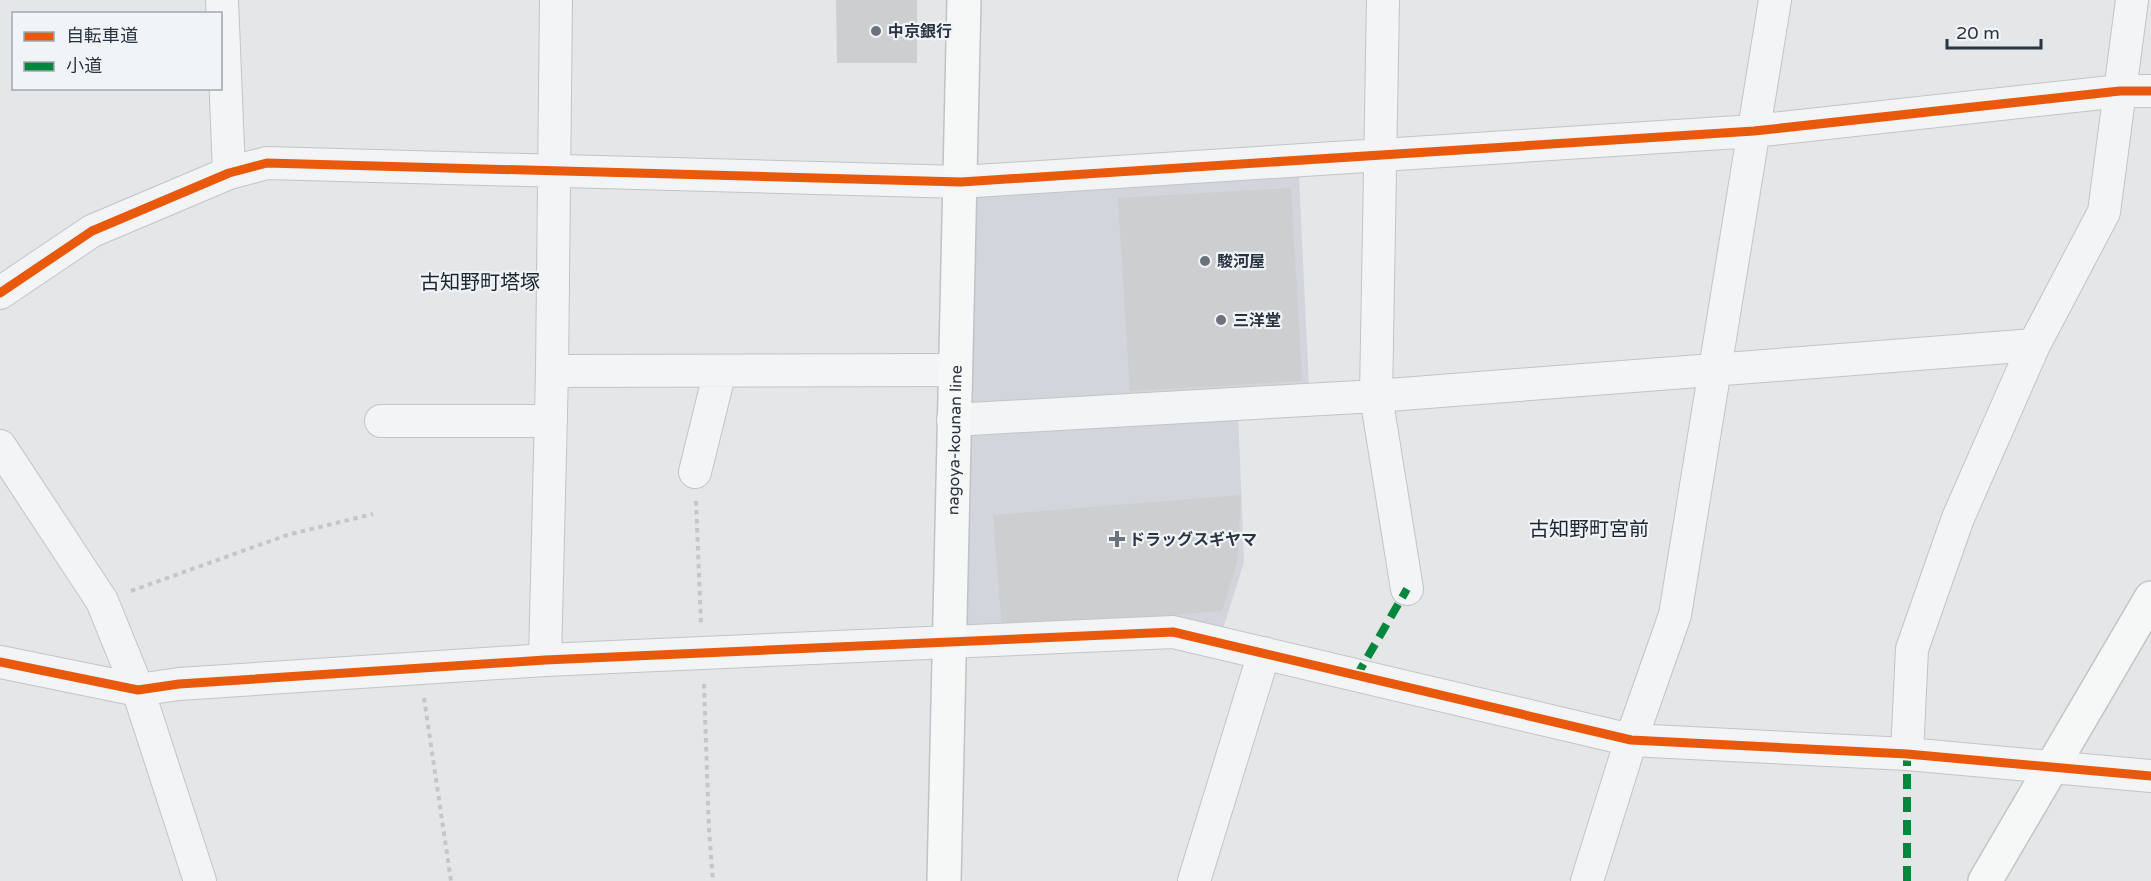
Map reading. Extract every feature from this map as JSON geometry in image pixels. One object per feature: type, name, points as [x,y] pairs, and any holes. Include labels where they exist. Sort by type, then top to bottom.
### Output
[{"type":"main road","name":"nagoya-kounan line","points":[[944,881],[964,0]]},
{"type":"main road","points":[[1985,881],[2151,598]]},
{"type":"street","points":[[222,0],[229,173]]},
{"type":"street","points":[[545,660],[552,371],[556,0]]},
{"type":"street","points":[[1383,0],[1376,396],[1407,589]]},
{"type":"street","points":[[1587,881],[1631,740],[1675,615],[1775,0]]},
{"type":"street","points":[[1907,754],[1912,649],[1958,518],[2034,345],[2104,212],[2132,0]]},
{"type":"street","points":[[0,293],[92,231],[229,173],[267,163],[961,182],[1754,131],[2120,91],[2151,91]]},
{"type":"street","points":[[953,420],[1376,396],[2034,345]]},
{"type":"street","points":[[552,371],[954,370]]},
{"type":"street","points":[[695,472],[720,371]]},
{"type":"street","points":[[381,421],[551,421]]},
{"type":"street","points":[[0,446],[102,601],[138,690],[200,881]]},
{"type":"street","points":[[0,662],[138,690],[191,683],[545,660],[951,640],[1173,632],[1631,740],[1907,754],[2151,776]]},
{"type":"street","points":[[1194,881],[1264,653]]},
{"type":"path","points":[[102,601],[287,535],[373,513]]},
{"type":"path","points":[[419,668],[451,881]]},
{"type":"shaded area","points":[[1299,176],[1309,388],[968,411],[974,193]]},
{"type":"shaded area","points":[[1238,412],[1244,562],[1223,629],[961,632],[960,430]]},
{"type":"building","name":"中京銀行","points":[[836,0],[917,0],[917,63],[837,63]]},
{"type":"building","points":[[1291,188],[1302,381],[1130,391],[1118,198]]},
{"type":"building","name":"ドラッグスギヤマ","points":[[1241,495],[1237,563],[1222,611],[1002,628],[993,515]]},
{"type":"marked path","points":[[1356,677],[1407,589]]},
{"type":"marked path","points":[[1907,754],[1907,881]]},
{"type":"cycle path","points":[[0,293],[92,231],[229,173],[267,163],[961,182],[1754,131],[2120,91],[2151,91]]},
{"type":"cycle path","points":[[0,662],[138,690],[179,684],[545,660],[1173,632],[1631,740],[1907,754],[2151,776]]},
{"type":"place","name":"中京銀行","points":[[876,31]]},
{"type":"place","name":"駿河屋","points":[[1205,261]]},
{"type":"place","name":"三洋堂","points":[[1221,320]]},
{"type":"place","name":"ドラッグスギヤマ","points":[[1117,539]]},
{"type":"district","name":"古知野町塔塚","points":[[480,282]]},
{"type":"district","name":"古知野町宮前","points":[[1589,529]]}]
